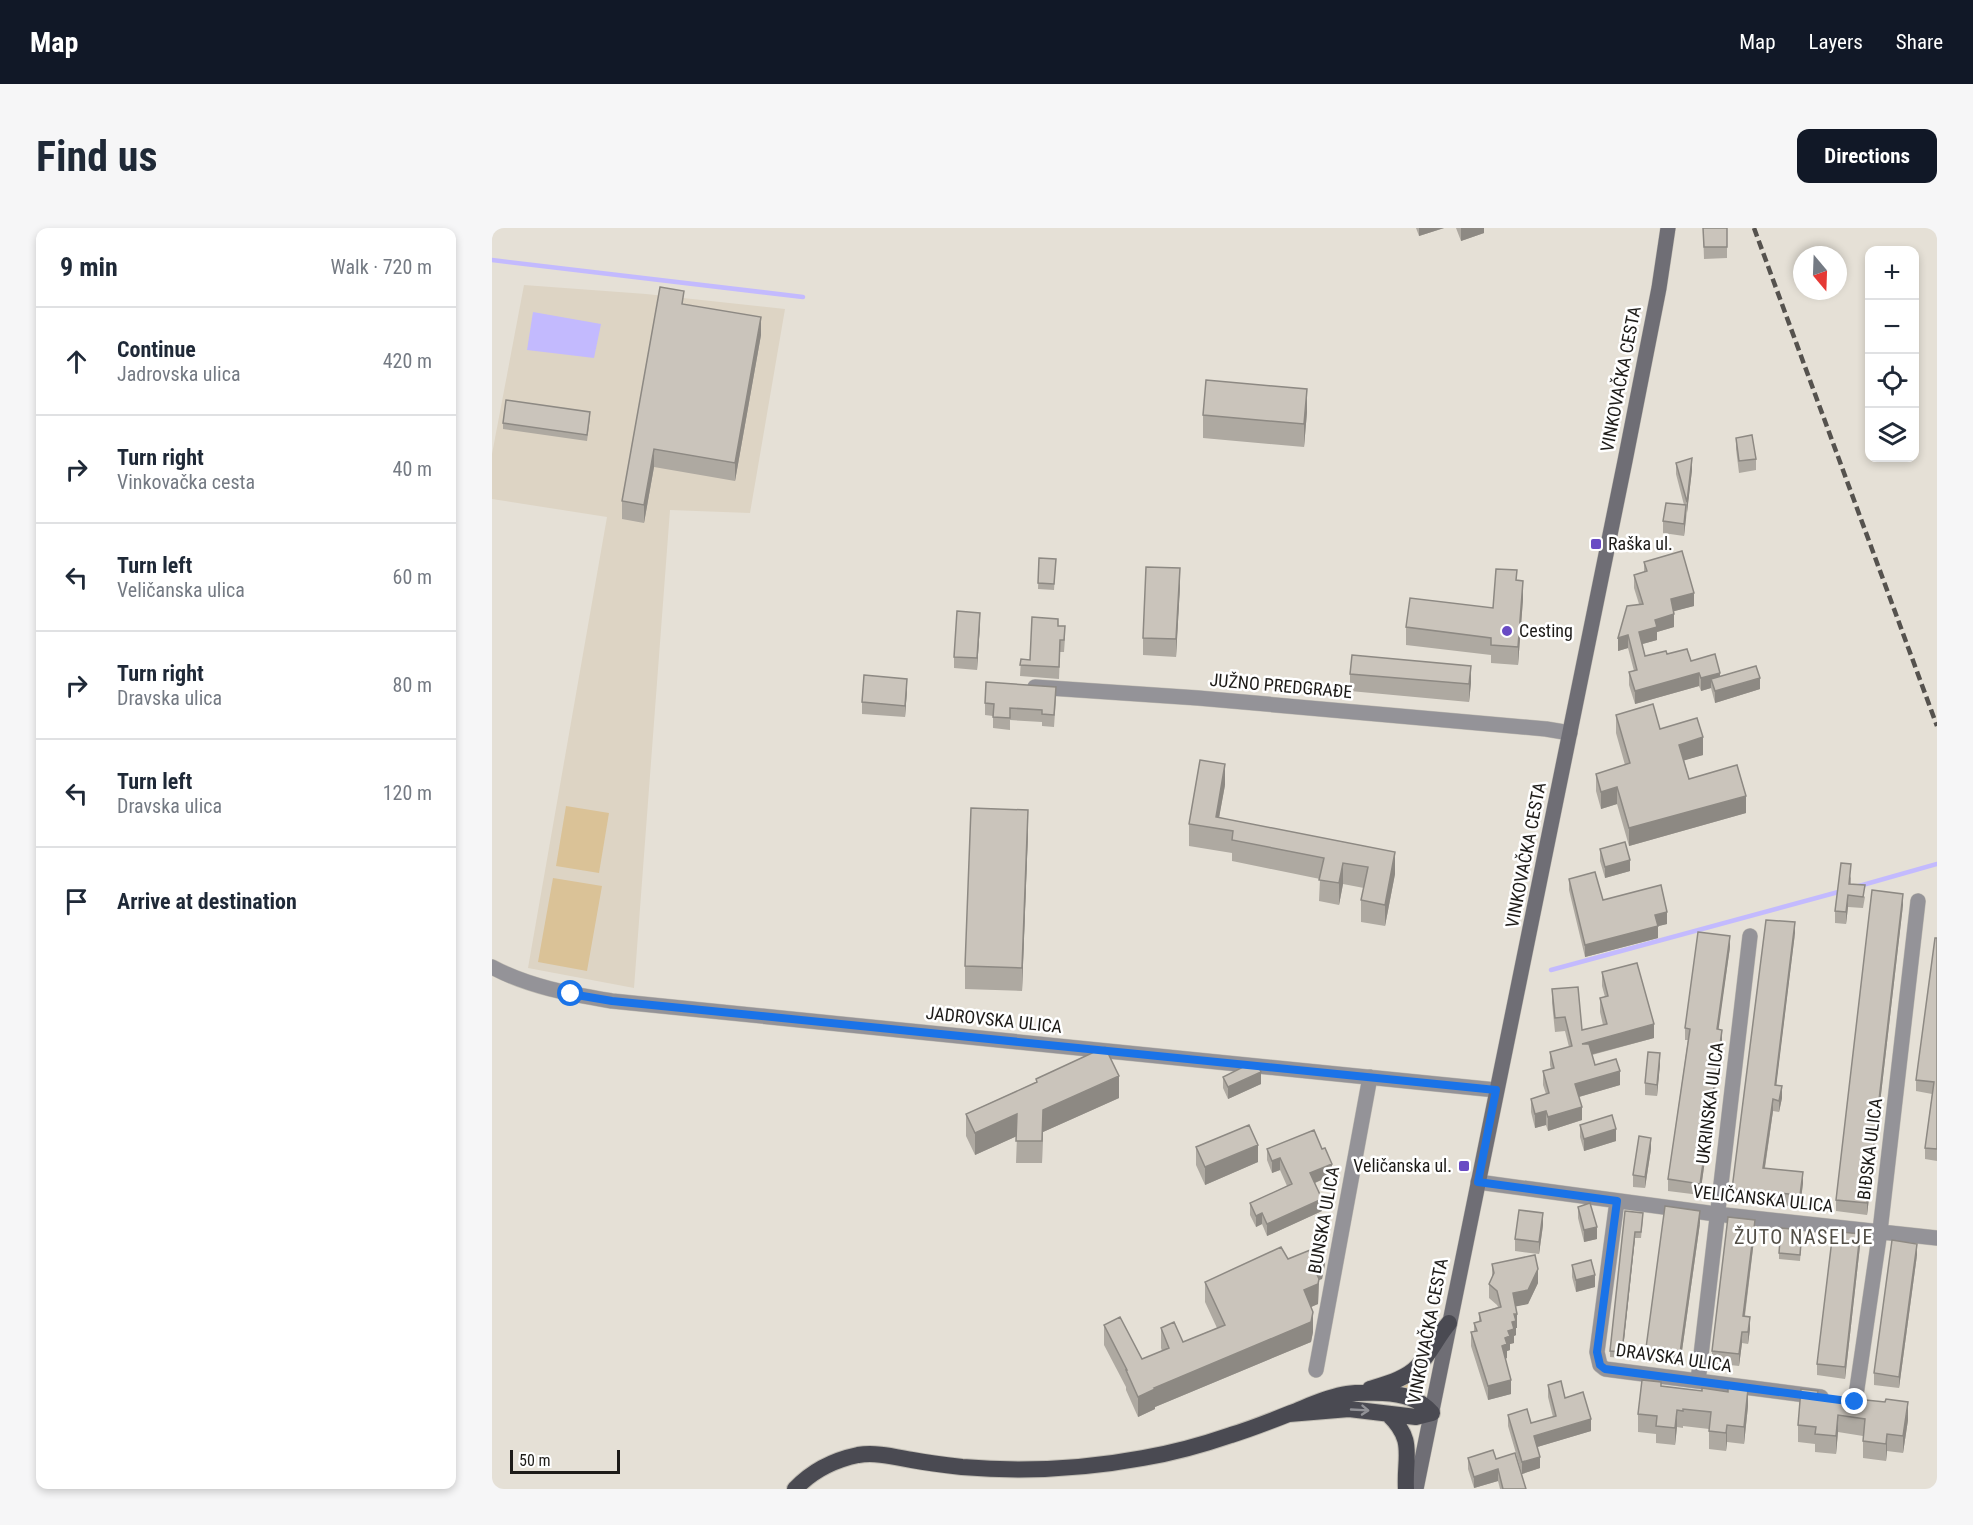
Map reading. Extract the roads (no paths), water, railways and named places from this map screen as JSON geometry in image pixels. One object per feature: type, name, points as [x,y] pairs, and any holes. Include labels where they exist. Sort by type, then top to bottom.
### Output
[{"type":"highway","points":[[795,1489],[820,1469],[840,1460],[861,1455],[881,1455],[942,1464],[1004,1469],[1104,1464],[1183,1450],[1233,1435],[1322,1400],[1358,1392],[1406,1376],[1417,1367],[1449,1323]]},
{"type":"highway","points":[[1358,1392],[1408,1396],[1419,1401],[1432,1413]]},
{"type":"highway","points":[[1289,1414],[1349,1409],[1416,1417],[1432,1413]]},
{"type":"highway","points":[[1388,1414],[1399,1425],[1407,1447],[1406,1489]]},
{"type":"main road","name":"VINKOVAČKA CESTA","points":[[1416,1489],[1496,1090],[1532,926],[1659,288],[1668,228]]},
{"type":"street","name":"JUŽNO PREDGRAĐE","points":[[1015,686],[1198,698],[1570,733]]},
{"type":"street","name":"BIĐSKA ULICA","points":[[1850,1401],[1880,1231],[1918,901]]},
{"type":"street","name":"UKRINSKA ULICA","points":[[1698,1381],[1750,936]]},
{"type":"street","name":"JADROVSKA ULICA","points":[[492,967],[504,974],[571,994],[612,1001],[1496,1090]]},
{"type":"street","name":"BUNSKA ULICA","points":[[1316,1370],[1370,1077]]},
{"type":"street","name":"VELIČANSKA ULICA","points":[[1478,1182],[1716,1214],[1937,1238]]},
{"type":"street","name":"DRAVSKA ULICA","points":[[1617,1201],[1597,1352],[1600,1365],[1605,1369],[1850,1401]]},
{"type":"waterway","points":[[492,260],[803,297]]},
{"type":"waterway","points":[[1859,886],[1937,864]]},
{"type":"waterway","points":[[1551,970],[1842,891]]},
{"type":"railway","points":[[1754,228],[1937,726]]},
{"type":"place","name":"Raška ul.","points":[[1596,544]]},
{"type":"place","name":"Cesting","points":[[1507,631]]},
{"type":"place","name":"Veličanska ul.","points":[[1464,1166]]},
{"type":"district","name":"ŽUTO NASELJE","points":[[1804,1237]]}]
